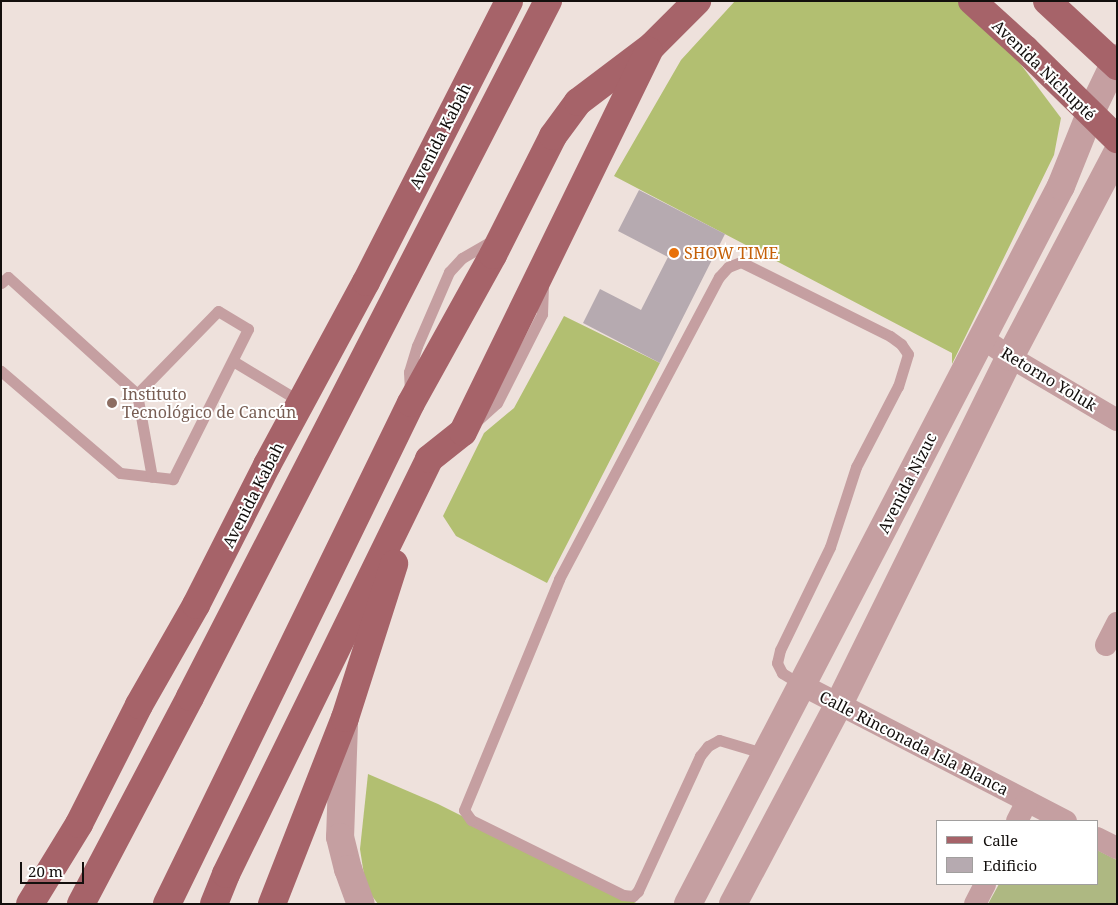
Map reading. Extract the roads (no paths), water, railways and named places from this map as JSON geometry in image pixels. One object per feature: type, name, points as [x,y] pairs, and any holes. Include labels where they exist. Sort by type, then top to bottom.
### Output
[{"type":"main road","points":[[81,904],[190,697],[548,1]]},
{"type":"main road","points":[[214,904],[226,874],[429,459],[463,432],[652,46],[670,1]]},
{"type":"main road","points":[[166,904],[411,403],[504,234],[553,136],[578,102],[652,46],[697,1]]},
{"type":"main road","name":"Avenida Nichupté","points":[[972,1],[1025,49],[1117,139]]},
{"type":"main road","points":[[1047,1],[1116,62]]},
{"type":"main road","name":"Avenida Kabah","points":[[30,904],[79,824],[139,705],[196,605],[301,402],[366,282],[509,4]]},
{"type":"main road","points":[[272,904],[345,718],[364,651],[429,459]]},
{"type":"main road","points":[[190,697],[196,605]]},
{"type":"street","name":"Avenida Nizuc","points":[[688,904],[1061,186],[1090,114],[1116,62]]},
{"type":"street","points":[[733,904],[839,704],[1010,357],[1117,153]]},
{"type":"street","name":"Retorno Yoluk","points":[[982,338],[1010,357],[1117,420]]},
{"type":"street","points":[[880,533],[914,552]]},
{"type":"street","points":[[1106,645],[1117,623]]},
{"type":"street","name":"Calle Rinconada Isla Blanca","points":[[802,685],[1064,820]]},
{"type":"street","points":[[345,718],[340,837],[357,903]]},
{"type":"street","name":"Calle Rinconada Isla Blanca","points":[[1018,820],[1027,801]]},
{"type":"street","points":[[1098,838],[1117,848]]},
{"type":"street","points":[[975,904],[984,885]]},
{"type":"lane","points":[[766,754],[719,740],[708,746],[700,756],[638,892],[633,896],[623,895],[471,820],[464,810],[559,579],[719,277],[728,267],[740,262],[890,336],[901,344],[908,354],[898,386],[856,467],[830,548],[780,650],[777,663],[782,673],[802,685]]},
{"type":"lane","points":[[1,283],[8,277],[137,394],[152,477]]},
{"type":"lane","points":[[1,371],[120,473],[173,480],[248,328],[218,310],[137,394]]},
{"type":"lane","points":[[233,361],[301,402]]},
{"type":"place","name":"SHOW TIME","points":[[674,253]]},
{"type":"place","name":"Instituto Tecnológico de Cancún","points":[[112,403]]}]
